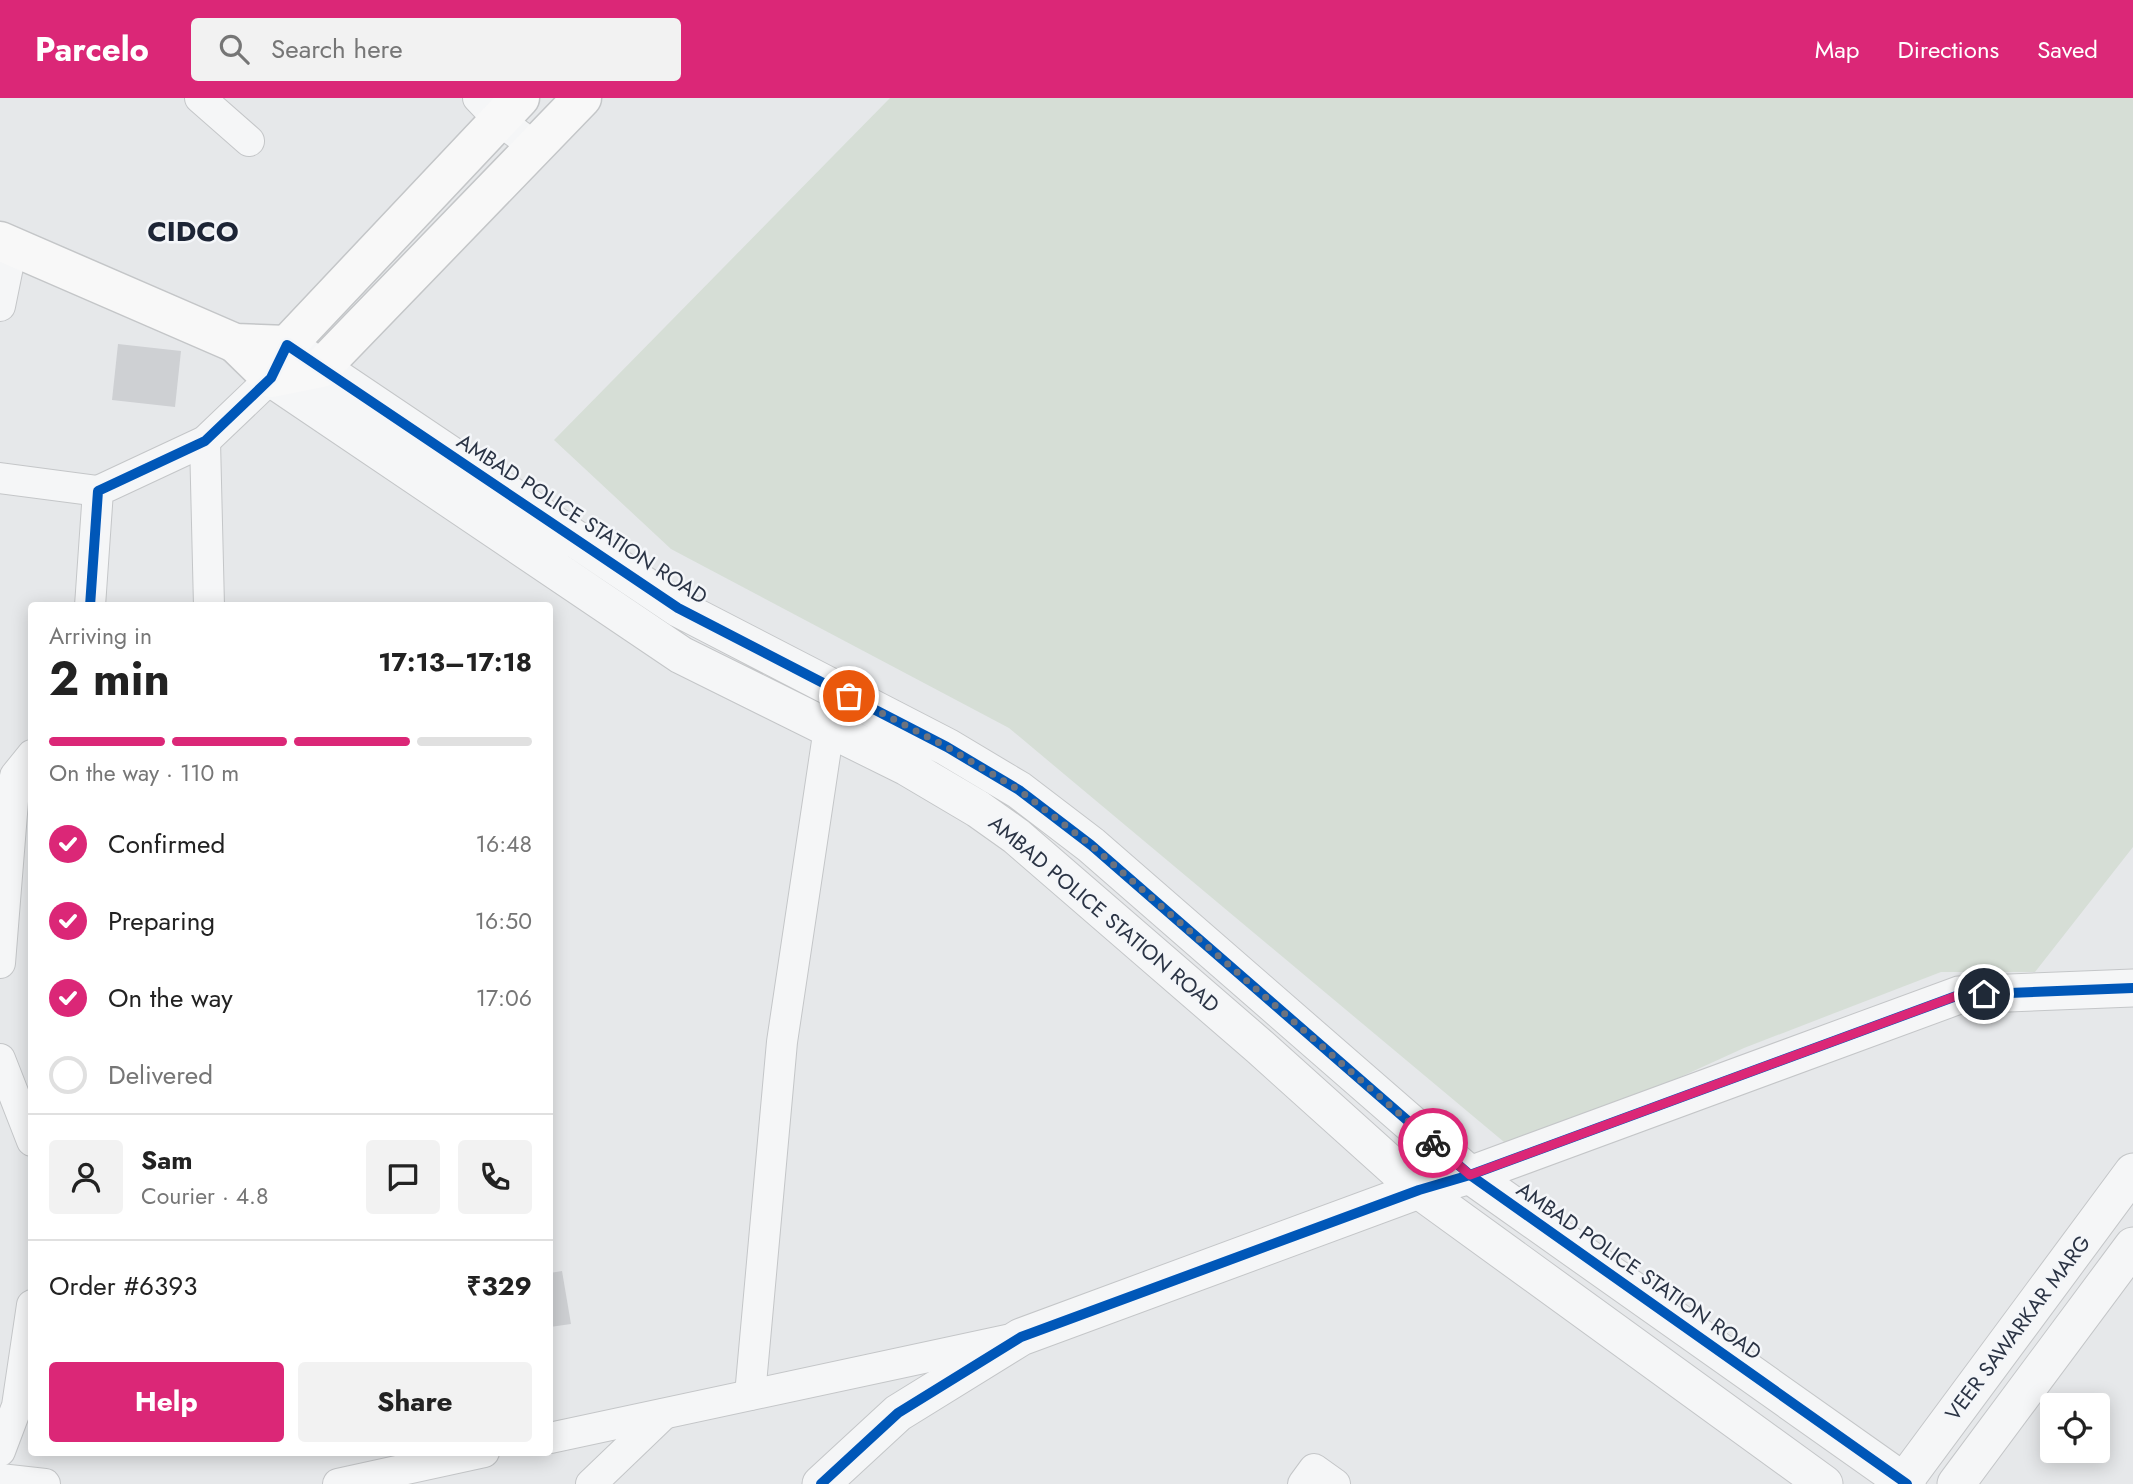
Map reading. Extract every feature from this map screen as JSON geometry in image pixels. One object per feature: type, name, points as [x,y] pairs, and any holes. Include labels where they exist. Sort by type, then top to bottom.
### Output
[{"type":"main road","points":[[279,362],[321,368],[582,98]]},
{"type":"main road","points":[[279,362],[499,105]]},
{"type":"main road","name":"AMBAD POLICE STATION ROAD","points":[[6,244],[279,362]]},
{"type":"street","points":[[200,98],[249,141]]},
{"type":"street","points":[[499,105],[535,147]]},
{"type":"street","points":[[0,306],[6,244]]},
{"type":"street","points":[[0,478],[98,491],[205,441],[279,362]]},
{"type":"street","name":"AMBAD POLICE STATION ROAD","points":[[279,362],[681,655],[907,767],[978,809],[1016,836],[1260,1046],[1419,1190],[1824,1484]]},
{"type":"street","name":"AMBAD POLICE STATION ROAD","points":[[321,368],[678,608],[947,747],[1019,790],[1091,845],[1470,1175],[1905,1483]]},
{"type":"street","points":[[205,441],[209,602]]},
{"type":"street","points":[[90,602],[98,491]]},
{"type":"street","points":[[750,1395],[782,1042],[829,728]]},
{"type":"street","points":[[0,963],[15,776],[28,760]]},
{"type":"street","points":[[553,1437],[1021,1337],[1959,995],[2133,988]]},
{"type":"street","points":[[0,1059],[28,1132]]},
{"type":"street","name":"VEER SAWARKAR MARG","points":[[1905,1483],[2133,1172]]},
{"type":"street","name":"VEER SAWARKAR MARG","points":[[1956,1484],[2133,1246]]},
{"type":"street","points":[[0,1451],[17,1406],[28,1333]]},
{"type":"street","points":[[821,1484],[898,1413],[1021,1337]]},
{"type":"street","points":[[591,1484],[664,1414]]},
{"type":"street","points":[[338,1484],[466,1456]]},
{"type":"street","points":[[1303,1484],[1314,1469],[1335,1484]]},
{"type":"street","points":[[0,1479],[45,1484]]},
{"type":"shaded area","points":[[890,98],[2133,98],[2133,847],[2035,972],[1941,972],[1744,1048],[1516,1152],[1009,728],[671,549],[554,440]]},
{"type":"building","points":[[118,344],[181,351],[175,407],[112,400]]},
{"type":"building","points":[[562,1271],[571,1324],[553,1327],[553,1272]]},
{"type":"cycle path","points":[[90,602],[98,491],[205,441],[271,378],[287,345],[678,608],[947,747],[1019,790],[1091,845],[1470,1175],[1907,1484]]},
{"type":"cycle path","points":[[821,1484],[898,1413],[1021,1337],[1959,995],[2133,988]]},
{"type":"way so far","points":[[849,696],[947,747],[1019,790],[1091,845],[1433,1143]]},
{"type":"district","name":"CIDCO","points":[[193,231]]},
{"type":"route","points":[[1433,1143],[1470,1175],[1959,995],[1984,994]]}]
